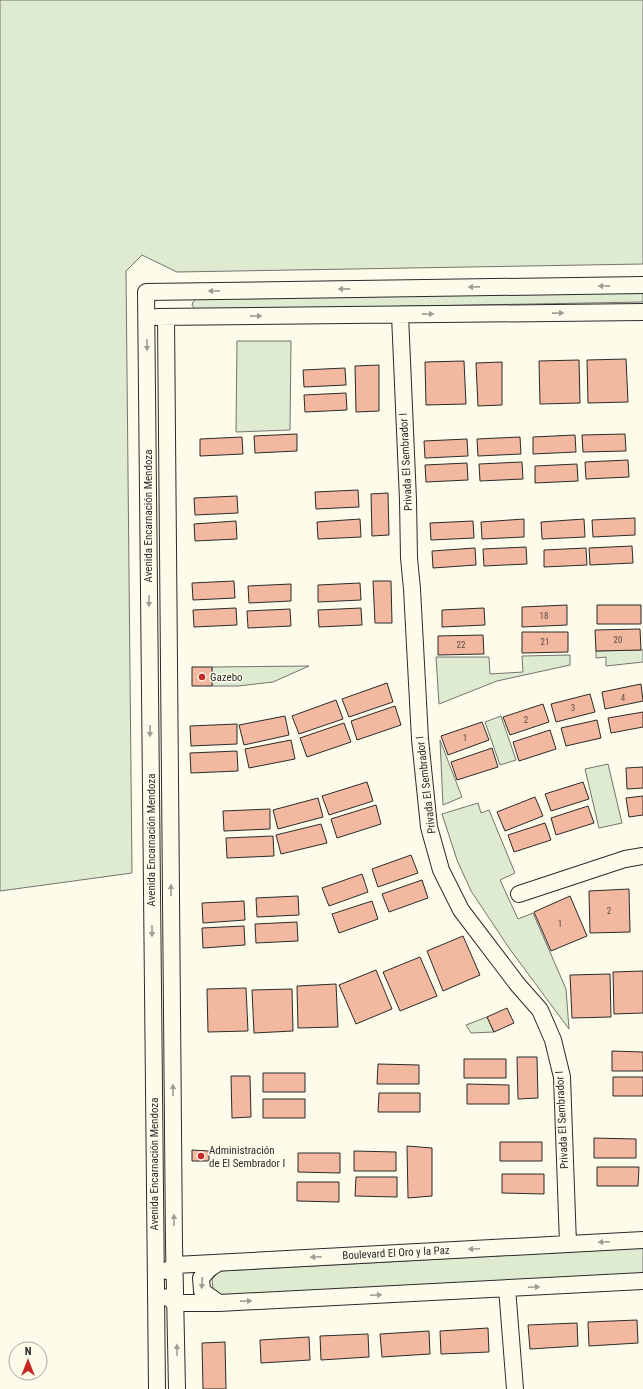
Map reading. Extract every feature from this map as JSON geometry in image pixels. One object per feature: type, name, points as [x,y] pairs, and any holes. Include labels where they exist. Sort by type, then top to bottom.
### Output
[{"type":"street","name":"Avenida Encarnación Mendoza","points":[[157,1389],[146,292],[643,285]]},
{"type":"street","points":[[147,317],[643,312]]},
{"type":"street","name":"Privada El Sembrador I","points":[[400,314],[409,558],[420,738],[428,827],[441,870],[461,910],[518,985],[540,1010],[553,1040],[562,1077],[568,1244]]},
{"type":"street","name":"Avenida Encarnación Mendoza","points":[[166,317],[177,1389]]},
{"type":"street","points":[[519,894],[625,859],[643,856]]},
{"type":"street","name":"Boulevard El Oro y la Paz","points":[[175,1265],[643,1240]]},
{"type":"street","points":[[218,1263],[209,1269],[201,1278],[202,1291],[219,1302]]},
{"type":"street","points":[[175,1265],[155,1285],[176,1303],[643,1281]]},
{"type":"street","points":[[507,1288],[515,1389]]},
{"type":"green space","points":[[0,0],[643,0],[643,264],[177,272],[142,255],[126,271],[132,873],[0,891]]},
{"type":"green space","points":[[643,292],[643,302],[198,310],[192,305],[197,298]]},
{"type":"green space","points":[[237,341],[291,341],[290,430],[236,432]]},
{"type":"green space","points":[[643,650],[643,662],[606,666],[606,657],[596,658],[596,651]]},
{"type":"green space","points":[[570,655],[570,665],[497,681],[439,704],[436,657],[489,657],[490,674],[523,672],[522,656]]},
{"type":"green space","points":[[309,666],[273,682],[238,686],[212,686],[212,667]]},
{"type":"green space","points":[[501,716],[516,760],[500,765],[485,722]]},
{"type":"green space","points":[[440,740],[462,797],[443,805]]},
{"type":"green space","points":[[608,764],[622,823],[599,828],[585,769]]},
{"type":"green space","points":[[478,803],[481,813],[489,810],[515,873],[500,880],[518,919],[533,913],[566,989],[569,1029],[509,948],[471,891],[457,860],[442,814]]},
{"type":"green space","points":[[487,1017],[494,1032],[471,1033],[466,1025]]},
{"type":"green space","points":[[643,1248],[643,1274],[221,1296],[213,1289],[212,1279],[220,1271]]},
{"type":"building","points":[[626,359],[628,402],[588,403],[587,360]]},
{"type":"building","points":[[579,360],[580,403],[540,404],[539,361]]},
{"type":"building","points":[[464,361],[466,404],[426,405],[425,362]]},
{"type":"building","points":[[502,362],[502,405],[478,406],[476,363]]},
{"type":"building","points":[[379,365],[379,411],[356,412],[355,366]]},
{"type":"building","points":[[345,368],[346,385],[304,387],[303,370]]},
{"type":"building","points":[[346,393],[347,410],[305,412],[304,395]]},
{"type":"building","points":[[297,434],[297,451],[255,453],[254,436]]},
{"type":"building","points":[[625,434],[626,451],[583,452],[582,435]]},
{"type":"building","points":[[575,435],[576,452],[533,454],[533,437]]},
{"type":"building","points":[[242,437],[243,454],[200,456],[200,439]]},
{"type":"building","points":[[520,437],[521,454],[478,456],[477,439]]},
{"type":"building","points":[[467,439],[468,456],[425,458],[424,441]]},
{"type":"building","points":[[628,460],[629,477],[586,479],[585,462]]},
{"type":"building","points":[[522,462],[523,479],[480,481],[479,464]]},
{"type":"building","points":[[467,463],[468,480],[426,482],[425,465]]},
{"type":"building","points":[[577,464],[578,481],[535,483],[535,466]]},
{"type":"building","points":[[358,490],[359,507],[316,509],[315,492]]},
{"type":"building","points":[[388,493],[389,535],[372,536],[371,494]]},
{"type":"building","points":[[237,496],[238,513],[195,515],[194,498]]},
{"type":"building","points":[[635,518],[635,535],[593,537],[592,520]]},
{"type":"building","points":[[360,519],[361,537],[318,539],[317,522]]},
{"type":"building","points":[[524,519],[524,537],[482,539],[481,522]]},
{"type":"building","points":[[584,519],[585,537],[542,539],[541,522]]},
{"type":"building","points":[[236,521],[237,539],[195,541],[194,524]]},
{"type":"building","points":[[473,521],[474,538],[431,540],[430,523]]},
{"type":"building","points":[[632,546],[633,563],[590,565],[589,548]]},
{"type":"building","points":[[526,547],[527,564],[484,566],[483,549]]},
{"type":"building","points":[[475,548],[476,565],[433,568],[432,551]]},
{"type":"building","points":[[586,548],[587,565],[544,567],[544,550]]},
{"type":"building","points":[[234,581],[235,598],[193,600],[192,583]]},
{"type":"building","points":[[373,581],[391,581],[392,623],[375,623]]},
{"type":"building","points":[[360,583],[361,600],[318,602],[318,585]]},
{"type":"building","points":[[291,584],[291,601],[249,603],[248,586]]},
{"type":"building","points":[[567,605],[567,625],[522,627],[522,607]]},
{"type":"building","points":[[597,605],[641,605],[641,624],[597,624]]},
{"type":"building","points":[[236,608],[237,625],[194,627],[193,610]]},
{"type":"building","points":[[361,608],[362,625],[319,627],[318,610]]},
{"type":"building","points":[[484,608],[485,625],[442,627],[442,610]]},
{"type":"building","points":[[290,609],[291,626],[248,628],[247,611]]},
{"type":"building","points":[[640,629],[641,650],[596,651],[595,630]]},
{"type":"building","points":[[522,632],[568,632],[568,652],[522,653]]},
{"type":"building","points":[[483,635],[484,654],[438,655],[438,636]]},
{"type":"building","name":"Gazebo","points":[[192,667],[212,667],[212,686],[192,686]]},
{"type":"building","points":[[387,683],[393,702],[349,717],[342,699]]},
{"type":"building","points":[[641,684],[643,701],[605,709],[602,692]]},
{"type":"building","points":[[590,694],[595,712],[556,722],[551,704]]},
{"type":"building","points":[[336,700],[343,719],[299,734],[292,716]]},
{"type":"building","points":[[543,704],[549,722],[510,735],[503,717]]},
{"type":"building","points":[[395,706],[401,725],[357,740],[351,721]]},
{"type":"building","points":[[643,712],[643,727],[611,733],[608,718]]},
{"type":"building","points":[[285,716],[289,735],[244,745],[239,725]]},
{"type":"building","points":[[597,720],[601,738],[566,746],[561,728]]},
{"type":"building","points":[[482,722],[489,740],[448,755],[441,736]]},
{"type":"building","points":[[344,723],[351,742],[307,757],[300,738]]},
{"type":"building","points":[[237,724],[237,744],[191,746],[190,726]]},
{"type":"building","points":[[550,730],[556,749],[519,761],[513,742]]},
{"type":"building","points":[[291,740],[295,759],[249,768],[245,749]]},
{"type":"building","points":[[492,748],[498,767],[457,780],[451,762]]},
{"type":"building","points":[[237,751],[238,771],[191,773],[190,753]]},
{"type":"building","points":[[643,767],[643,788],[627,789],[626,768]]},
{"type":"building","points":[[367,782],[373,801],[329,815],[322,796]]},
{"type":"building","points":[[583,782],[589,799],[551,811],[545,794]]},
{"type":"building","points":[[643,796],[643,815],[629,817],[626,798]]},
{"type":"building","points":[[535,797],[543,816],[505,831],[497,812]]},
{"type":"building","points":[[318,798],[323,817],[278,829],[273,810]]},
{"type":"building","points":[[376,805],[381,824],[337,838],[331,819]]},
{"type":"building","points":[[588,806],[594,823],[556,835],[551,818]]},
{"type":"building","points":[[270,809],[270,829],[224,831],[223,811]]},
{"type":"building","points":[[545,823],[551,840],[514,852],[508,835]]},
{"type":"building","points":[[321,824],[327,843],[281,854],[276,835]]},
{"type":"building","points":[[273,836],[274,856],[227,858],[226,838]]},
{"type":"building","points":[[411,855],[418,873],[378,887],[372,869]]},
{"type":"building","points":[[362,874],[368,892],[329,906],[322,888]]},
{"type":"building","points":[[422,880],[428,898],[389,912],[382,894]]},
{"type":"building","points":[[629,889],[630,932],[590,933],[589,891]]},
{"type":"building","points":[[298,896],[299,915],[257,917],[256,898]]},
{"type":"building","points":[[570,896],[587,936],[551,951],[534,912]]},
{"type":"building","points":[[244,901],[245,920],[203,923],[202,903]]},
{"type":"building","points":[[372,901],[378,919],[339,933],[332,914]]},
{"type":"building","points":[[297,922],[298,941],[256,943],[255,924]]},
{"type":"building","points":[[244,926],[245,945],[203,948],[202,928]]},
{"type":"building","points":[[463,936],[480,975],[443,991],[427,951]]},
{"type":"building","points":[[420,957],[437,996],[400,1011],[383,972]]},
{"type":"building","points":[[376,970],[392,1009],[356,1024],[339,985]]},
{"type":"building","points":[[643,971],[643,1013],[614,1014],[613,972]]},
{"type":"building","points":[[610,974],[611,1017],[572,1018],[570,975]]},
{"type":"building","points":[[336,984],[338,1027],[298,1028],[297,986]]},
{"type":"building","points":[[246,988],[248,1031],[208,1032],[207,989]]},
{"type":"building","points":[[292,989],[293,1031],[254,1033],[252,990]]},
{"type":"building","points":[[507,1008],[514,1023],[494,1032],[487,1017]]},
{"type":"building","points":[[612,1051],[643,1052],[643,1071],[612,1071]]},
{"type":"building","points":[[517,1057],[537,1057],[538,1098],[518,1099]]},
{"type":"building","points":[[464,1059],[506,1059],[506,1078],[464,1078]]},
{"type":"building","points":[[378,1064],[419,1065],[419,1084],[377,1084]]},
{"type":"building","points":[[263,1073],[305,1073],[305,1092],[263,1092]]},
{"type":"building","points":[[231,1076],[250,1076],[251,1117],[232,1118]]},
{"type":"building","points":[[613,1077],[643,1077],[643,1096],[613,1096]]},
{"type":"building","points":[[467,1084],[509,1085],[509,1104],[467,1104]]},
{"type":"building","points":[[379,1093],[420,1093],[420,1112],[378,1112]]},
{"type":"building","points":[[263,1099],[305,1099],[305,1118],[263,1118]]},
{"type":"building","points":[[594,1138],[636,1139],[636,1158],[594,1158]]},
{"type":"building","points":[[500,1142],[542,1142],[542,1161],[500,1161]]},
{"type":"building","points":[[407,1146],[432,1148],[432,1196],[408,1198]]},
{"type":"building","name":"Administración de El Sembrador I","points":[[192,1150],[209,1151],[209,1161],[192,1161]]},
{"type":"building","points":[[354,1151],[396,1152],[396,1171],[354,1171]]},
{"type":"building","points":[[298,1153],[340,1153],[340,1173],[298,1172]]},
{"type":"building","points":[[597,1167],[639,1167],[638,1186],[597,1186]]},
{"type":"building","points":[[502,1174],[544,1174],[544,1194],[502,1193]]},
{"type":"building","points":[[356,1177],[397,1177],[397,1197],[355,1196]]},
{"type":"building","points":[[297,1182],[339,1182],[339,1202],[297,1201]]},
{"type":"building","points":[[637,1320],[638,1343],[589,1346],[588,1322]]},
{"type":"building","points":[[577,1323],[578,1346],[530,1349],[528,1325]]},
{"type":"building","points":[[488,1328],[489,1352],[441,1354],[440,1331]]},
{"type":"building","points":[[429,1331],[430,1354],[382,1357],[380,1334]]},
{"type":"building","points":[[368,1334],[369,1357],[321,1360],[320,1336]]},
{"type":"building","points":[[309,1337],[310,1360],[261,1363],[260,1340]]},
{"type":"building","points":[[225,1342],[226,1389],[203,1389],[202,1343]]},
{"type":"place","name":"Gazebo","points":[[202,677]]},
{"type":"place","name":"Administración de El Sembrador I","points":[[201,1156]]}]
